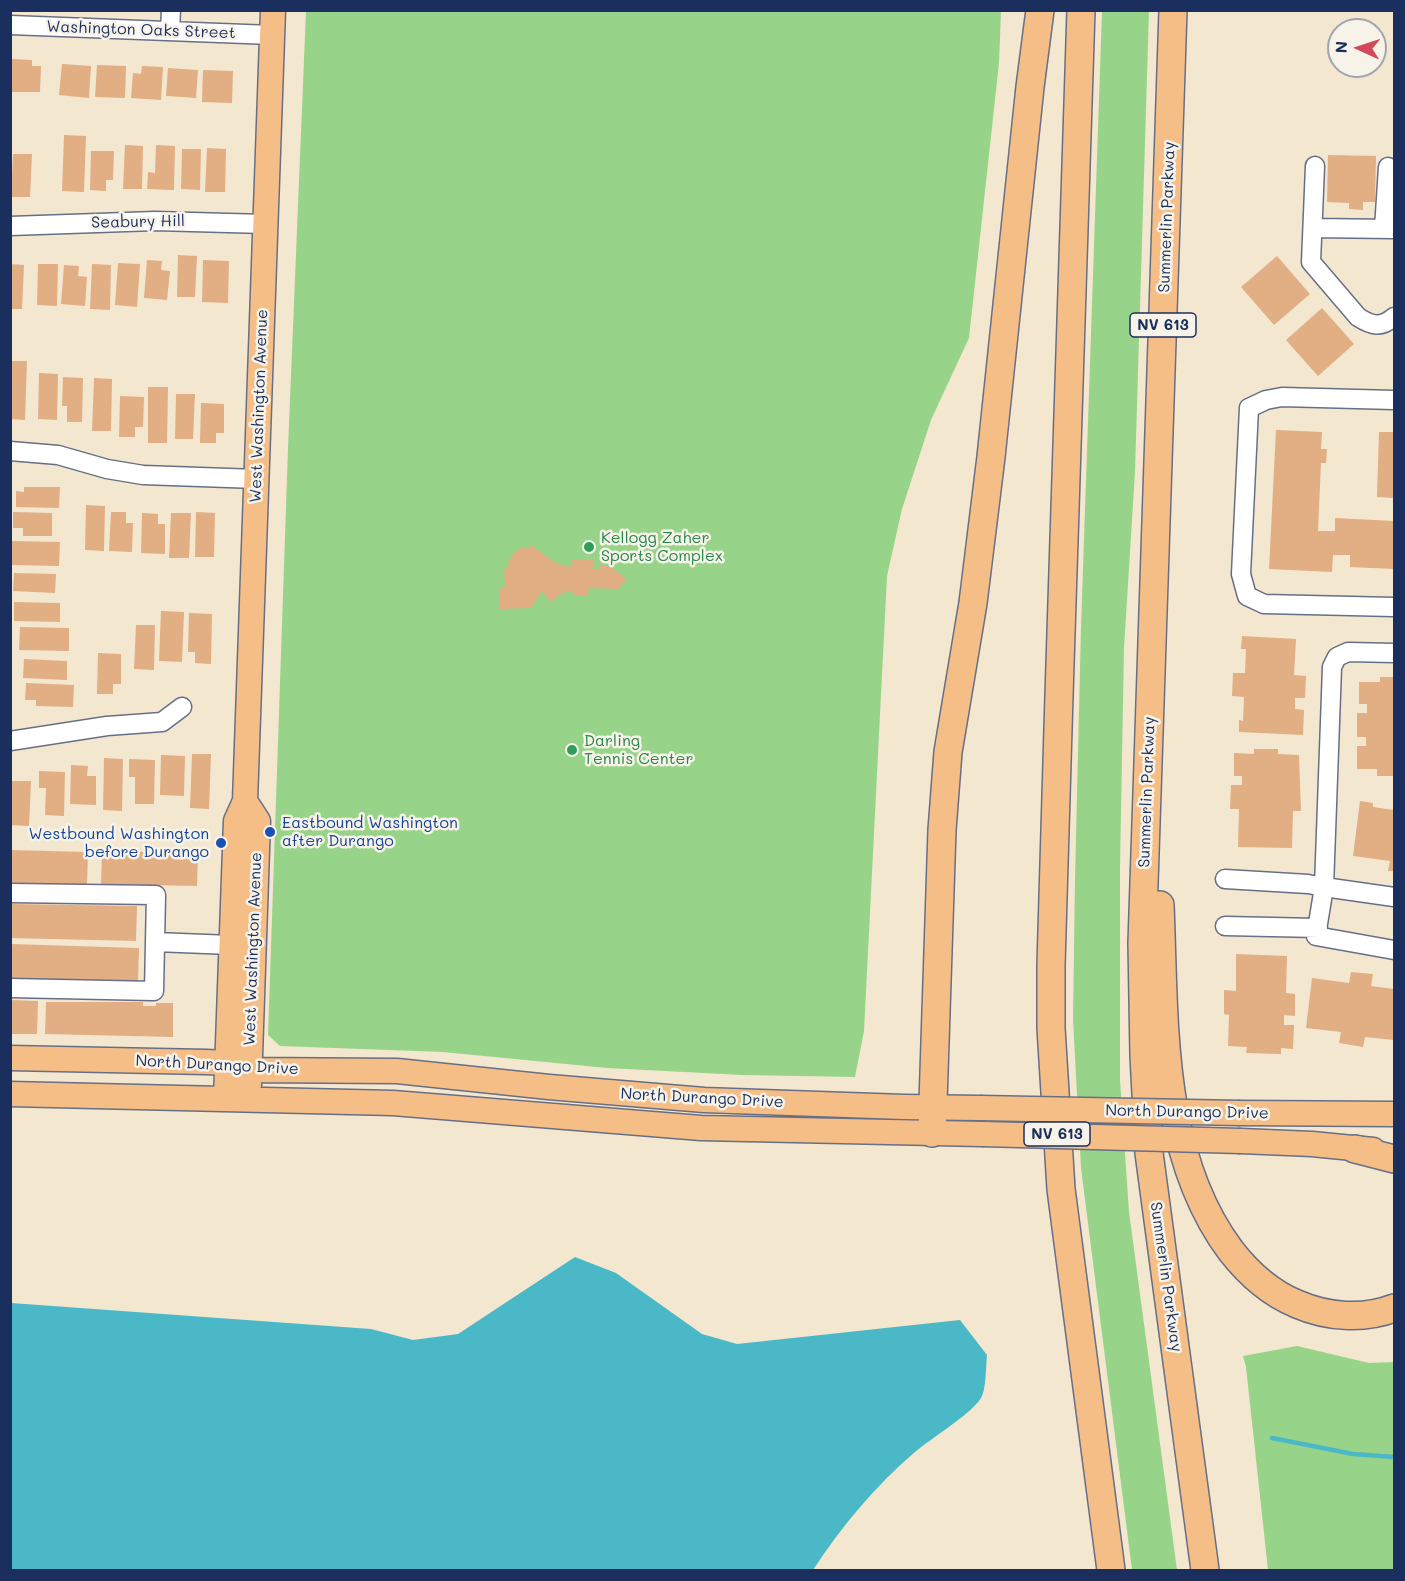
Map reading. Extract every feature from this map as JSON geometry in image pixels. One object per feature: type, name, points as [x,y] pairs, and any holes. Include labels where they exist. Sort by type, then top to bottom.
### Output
[{"type":"highway","points":[[932,1120],[942,830],[948,752],[973,603],[990,468],[1040,10]]},
{"type":"highway","name":"NV 613","points":[[1081,10],[1058,707],[1051,1028],[1061,1189],[1111,1570]]},
{"type":"highway","name":"Summerlin Parkway","points":[[1173,10],[1143,943],[1144,1055],[1149,1152],[1205,1570]]},
{"type":"highway","points":[[1150,706],[1167,1056],[1177,1124],[1190,1176],[1214,1227],[1240,1262],[1266,1288],[1284,1299],[1321,1312],[1356,1316],[1395,1308]]},
{"type":"highway","points":[[1355,1149],[1395,1159]]},
{"type":"main road","name":"West Washington Avenue","points":[[238,1067],[231,945],[236,821],[245,801],[273,10]]},
{"type":"main road","name":"West Washington Avenue","points":[[237,1099],[258,821],[245,801]]},
{"type":"main road","name":"North Durango Drive","points":[[10,1058],[397,1071],[549,1088],[932,1120],[982,1134],[1312,1144],[1395,1152]]},
{"type":"main road","name":"North Durango Drive","points":[[10,1094],[393,1103],[701,1128],[932,1120],[980,1108],[1395,1114]]},
{"type":"street","points":[[170,31],[171,10]]},
{"type":"street","name":"Washington Oaks Street","points":[[10,25],[273,35]]},
{"type":"street","points":[[1315,166],[1311,262],[1358,317],[1367,323],[1377,326],[1395,317]]},
{"type":"street","points":[[1313,228],[1389,229],[1388,167]]},
{"type":"street","name":"Seabury Hill","points":[[10,226],[155,220],[265,224]]},
{"type":"street","points":[[1395,400],[1282,397],[1266,400],[1249,408],[1241,574],[1247,596],[1264,604],[1395,607]]},
{"type":"street","points":[[10,451],[58,455],[106,469],[143,475],[257,479]]},
{"type":"street","points":[[1395,653],[1348,652],[1337,657],[1332,667],[1324,887],[1317,936],[1395,950]]},
{"type":"street","points":[[10,741],[107,726],[162,722],[182,707]]},
{"type":"street","points":[[1225,879],[1308,884],[1395,897]]},
{"type":"street","points":[[10,893],[156,895],[154,991],[10,988]]},
{"type":"street","points":[[1225,926],[1318,928]]},
{"type":"street","points":[[155,942],[231,945]]},
{"type":"green space","name":"Kellogg Zaher Sports Complex","points":[[306,11],[1001,11],[999,63],[969,338],[931,420],[902,509],[887,576],[864,1031],[855,1077],[742,1075],[607,1068],[443,1052],[280,1046],[268,1035]]},
{"type":"green space","points":[[1102,11],[1149,11],[1135,472],[1124,648],[1120,867],[1120,1080],[1129,1212],[1177,1570],[1132,1570],[1081,1168],[1073,1020],[1081,627]]},
{"type":"green space","points":[[1297,1346],[1369,1363],[1394,1362],[1394,1570],[1268,1570],[1243,1356]]},
{"type":"water","points":[[575,1257],[616,1273],[702,1334],[737,1344],[960,1320],[987,1355],[982,1396],[971,1409],[915,1452],[886,1479],[847,1523],[813,1570],[11,1570],[11,1303],[371,1329],[413,1340],[458,1334]]},
{"type":"building","points":[[12,59],[32,60],[32,66],[41,66],[40,92],[10,92]]},
{"type":"building","points":[[62,64],[91,66],[89,98],[59,95]]},
{"type":"building","points":[[97,65],[126,66],[125,98],[95,97]]},
{"type":"building","points":[[142,66],[163,67],[161,100],[131,98],[133,73],[141,74]]},
{"type":"building","points":[[168,68],[198,70],[196,98],[166,96]]},
{"type":"building","points":[[203,70],[233,71],[232,103],[202,102]]},
{"type":"building","points":[[64,135],[86,136],[84,192],[62,191]]},
{"type":"building","points":[[125,145],[143,146],[142,189],[123,189]]},
{"type":"building","points":[[156,145],[175,146],[174,190],[147,189],[148,172],[155,173]]},
{"type":"building","points":[[207,148],[226,149],[225,192],[205,192]]},
{"type":"building","points":[[182,149],[201,149],[200,190],[181,189]]},
{"type":"building","points":[[91,151],[114,151],[113,180],[106,180],[106,191],[90,190]]},
{"type":"building","points":[[13,154],[32,154],[30,197],[11,197]]},
{"type":"building","points":[[1328,155],[1376,156],[1375,202],[1363,202],[1363,210],[1349,209],[1349,203],[1327,202]]},
{"type":"building","points":[[178,255],[197,256],[195,297],[177,297]]},
{"type":"building","points":[[1277,256],[1310,294],[1274,325],[1241,287]]},
{"type":"building","points":[[147,260],[162,261],[161,270],[170,271],[167,300],[144,298]]},
{"type":"building","points":[[203,260],[229,261],[228,303],[202,302]]},
{"type":"building","points":[[118,263],[140,264],[137,307],[115,305]]},
{"type":"building","points":[[10,264],[24,265],[22,309],[10,309]]},
{"type":"building","points":[[38,264],[58,264],[57,306],[37,305]]},
{"type":"building","points":[[92,264],[111,265],[110,310],[90,309]]},
{"type":"building","points":[[64,265],[79,266],[78,276],[87,277],[85,306],[61,304]]},
{"type":"building","points":[[1322,308],[1354,344],[1318,376],[1286,340]]},
{"type":"building","points":[[10,361],[27,361],[25,420],[10,419]]},
{"type":"building","points":[[39,373],[58,374],[57,420],[38,419]]},
{"type":"building","points":[[63,377],[83,378],[82,422],[67,422],[67,406],[62,406]]},
{"type":"building","points":[[94,378],[112,379],[111,431],[92,431]]},
{"type":"building","points":[[148,387],[168,387],[167,443],[148,443]]},
{"type":"building","points":[[176,394],[195,394],[193,439],[175,439]]},
{"type":"building","points":[[120,396],[144,397],[143,427],[135,427],[135,437],[119,437]]},
{"type":"building","points":[[201,403],[224,404],[224,433],[216,433],[216,443],[200,443]]},
{"type":"building","points":[[1276,430],[1322,432],[1321,449],[1327,449],[1326,463],[1321,463],[1318,531],[1335,531],[1335,518],[1394,521],[1394,569],[1350,567],[1350,555],[1333,555],[1332,572],[1269,569]]},
{"type":"building","points":[[1379,432],[1394,432],[1394,498],[1377,497]]},
{"type":"building","points":[[24,487],[60,487],[59,508],[16,507],[16,491],[24,492]]},
{"type":"building","points":[[86,505],[105,506],[104,551],[85,550]]},
{"type":"building","points":[[13,512],[52,513],[52,536],[23,536],[23,528],[13,528]]},
{"type":"building","points":[[111,512],[126,512],[126,523],[133,523],[132,552],[109,551]]},
{"type":"building","points":[[196,512],[215,513],[214,557],[195,557]]},
{"type":"building","points":[[142,513],[158,514],[158,524],[165,524],[165,554],[141,553]]},
{"type":"building","points":[[171,513],[191,513],[189,558],[169,558]]},
{"type":"building","points":[[10,541],[60,542],[59,566],[10,565]]},
{"type":"building","points":[[531,545],[556,563],[571,567],[571,560],[593,560],[594,569],[598,570],[601,564],[612,568],[627,579],[618,589],[589,588],[587,596],[574,596],[572,590],[559,595],[551,602],[542,591],[531,608],[500,609],[499,588],[505,588],[504,570],[510,563],[508,560],[518,549],[523,547],[526,549]]},
{"type":"building","points":[[14,573],[56,574],[55,593],[13,591]]},
{"type":"building","points":[[14,602],[60,603],[60,622],[14,621]]},
{"type":"building","points":[[161,611],[184,612],[182,662],[159,661]]},
{"type":"building","points":[[189,613],[212,614],[211,664],[195,663],[195,652],[188,652]]},
{"type":"building","points":[[136,625],[155,625],[154,670],[134,669]]},
{"type":"building","points":[[20,627],[69,628],[69,651],[19,650]]},
{"type":"building","points":[[1242,636],[1296,639],[1294,675],[1306,676],[1305,698],[1295,698],[1295,709],[1304,710],[1303,735],[1239,732],[1239,720],[1243,721],[1244,697],[1232,696],[1233,673],[1245,673],[1246,649],[1241,649]]},
{"type":"building","points":[[98,653],[121,654],[121,684],[113,684],[113,694],[97,694]]},
{"type":"building","points":[[24,659],[67,661],[67,680],[23,678]]},
{"type":"building","points":[[1380,677],[1394,677],[1394,776],[1377,776],[1377,769],[1357,769],[1357,746],[1366,746],[1366,737],[1357,737],[1357,713],[1367,713],[1367,704],[1359,704],[1359,682],[1380,682]]},
{"type":"building","points":[[26,683],[74,685],[73,707],[36,706],[36,700],[25,700]]},
{"type":"building","points":[[1254,749],[1278,749],[1278,754],[1299,755],[1301,811],[1293,811],[1292,848],[1238,847],[1239,809],[1230,809],[1231,785],[1242,785],[1242,776],[1234,776],[1234,753],[1254,754]]},
{"type":"building","points":[[192,754],[211,754],[209,809],[190,808]]},
{"type":"building","points":[[161,755],[185,756],[184,796],[160,795]]},
{"type":"building","points":[[104,758],[123,759],[122,811],[103,810]]},
{"type":"building","points":[[129,759],[155,760],[154,804],[135,804],[135,777],[129,777]]},
{"type":"building","points":[[71,765],[88,766],[87,776],[96,776],[96,805],[70,804]]},
{"type":"building","points":[[39,771],[65,772],[64,816],[45,815],[46,788],[39,788]]},
{"type":"building","points":[[11,781],[31,781],[29,826],[10,825]]},
{"type":"building","points":[[1360,801],[1373,803],[1373,807],[1394,810],[1394,871],[1388,871],[1390,861],[1353,856]]},
{"type":"building","points":[[10,850],[88,852],[87,885],[10,883]]},
{"type":"building","points":[[102,851],[198,853],[197,886],[101,884]]},
{"type":"building","points":[[10,904],[137,906],[136,941],[10,938]]},
{"type":"building","points":[[11,944],[139,948],[138,983],[10,978]]},
{"type":"building","points":[[1236,954],[1287,956],[1286,993],[1295,994],[1295,1016],[1284,1015],[1284,1025],[1294,1025],[1293,1049],[1281,1048],[1281,1054],[1246,1053],[1247,1047],[1228,1046],[1229,1015],[1224,1014],[1224,990],[1236,991]]},
{"type":"building","points":[[1351,972],[1373,974],[1371,986],[1394,989],[1394,1040],[1365,1037],[1363,1047],[1339,1043],[1341,1032],[1306,1028],[1312,978],[1349,983]]},
{"type":"building","points":[[10,1000],[38,1001],[37,1034],[10,1034]]},
{"type":"building","points":[[46,1002],[143,1002],[143,1006],[173,1003],[173,1037],[45,1034]]},
{"type":"waterway","points":[[1272,1438],[1353,1454],[1394,1457]]},
{"type":"place","name":"Kellogg Zaher Sports Complex","points":[[589,547]]},
{"type":"place","name":"Darling Tennis Center","points":[[572,750]]},
{"type":"place","name":"Eastbound Washington after Durango","points":[[270,832]]},
{"type":"place","name":"Westbound Washington before Durango","points":[[221,843]]}]
